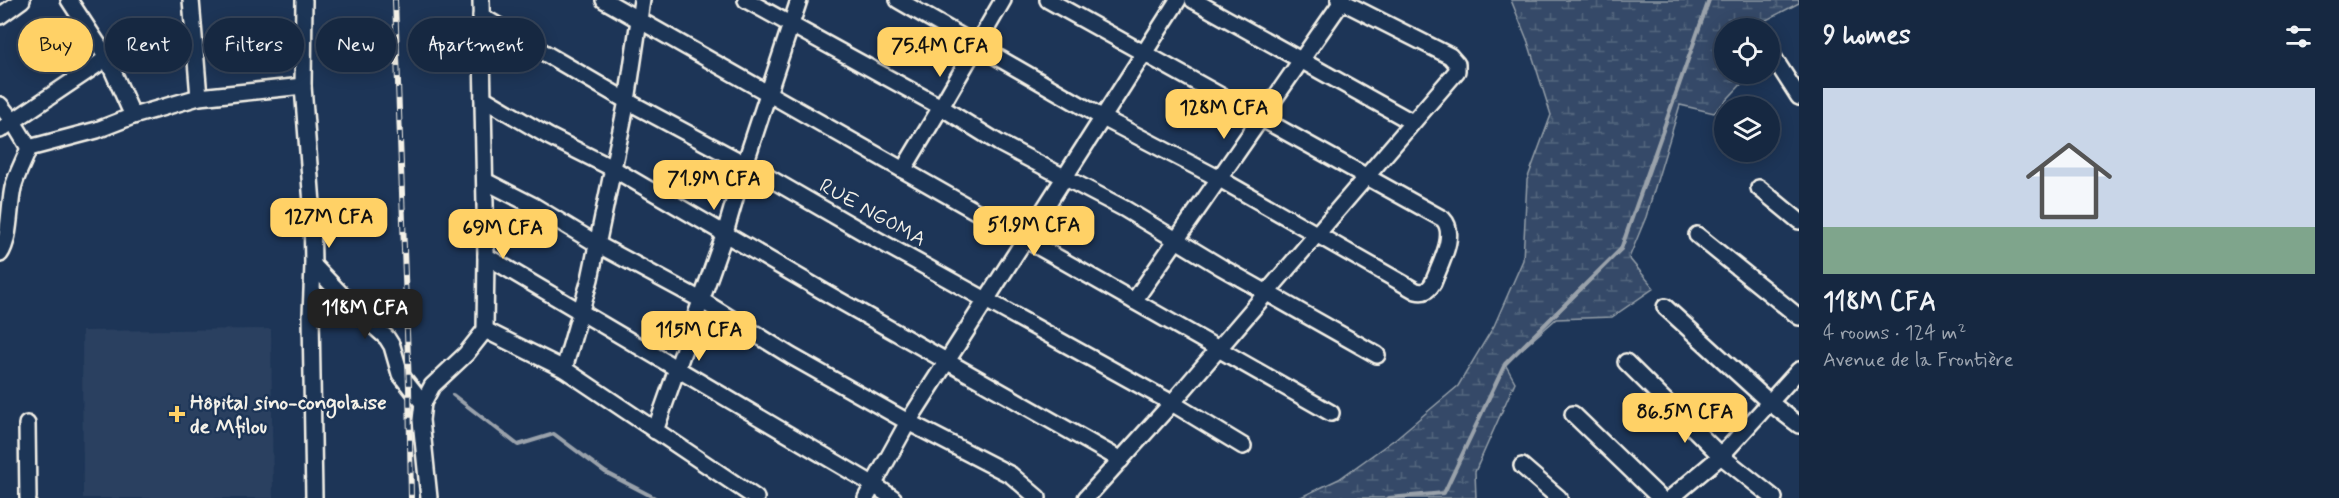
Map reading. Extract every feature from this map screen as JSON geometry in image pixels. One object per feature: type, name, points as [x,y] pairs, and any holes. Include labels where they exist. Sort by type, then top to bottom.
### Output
[{"type":"street","points":[[0,15],[22,0]]},
{"type":"street","points":[[69,0],[105,56]]},
{"type":"street","points":[[191,0],[199,97]]},
{"type":"street","points":[[304,0],[303,86],[312,204],[314,498]]},
{"type":"street","points":[[429,498],[421,420],[423,403],[432,386],[466,354],[485,330],[486,256],[481,0]]},
{"type":"street","points":[[604,0],[1331,413]]},
{"type":"street","points":[[564,369],[582,313],[597,244],[627,101],[642,0]]},
{"type":"street","points":[[746,0],[942,107],[999,143],[1125,209],[1377,355]]},
{"type":"street","points":[[655,431],[725,233],[767,94],[799,0]]},
{"type":"street","points":[[898,0],[1103,118],[1218,178],[1416,291],[1428,290],[1433,284],[1450,234],[1449,225],[1443,219],[1048,0]]},
{"type":"street","points":[[903,170],[1003,0]]},
{"type":"street","points":[[870,491],[908,422],[1178,0]]},
{"type":"street","points":[[1193,0],[1412,122]]},
{"type":"street","points":[[1086,498],[1268,292],[1457,71],[1458,64],[1450,56],[1341,0],[1302,60],[1134,301]]},
{"type":"street","name":"RUE NGOMA","points":[[481,16],[627,101],[745,164],[1172,403],[1243,446]]},
{"type":"street","points":[[6,125],[105,59]]},
{"type":"street","points":[[1780,68],[1799,97]]},
{"type":"street","points":[[113,72],[133,116]]},
{"type":"street","points":[[29,148],[97,130],[133,116],[199,97],[303,86]]},
{"type":"street","points":[[483,98],[548,136],[612,168],[1120,460]]},
{"type":"street","points":[[0,105],[6,125],[29,148]]},
{"type":"street","points":[[0,254],[7,235],[13,185],[29,148]]},
{"type":"street","points":[[484,181],[534,206],[597,244],[701,300],[791,356],[908,422],[1011,475],[1038,498]]},
{"type":"street","points":[[1759,188],[1799,222]]},
{"type":"street","points":[[1698,235],[1799,316]]},
{"type":"street","points":[[486,256],[676,368],[870,491],[893,498]]},
{"type":"street","points":[[313,265],[360,314],[387,338],[392,346],[400,374],[423,403]]},
{"type":"street","points":[[1665,307],[1769,402],[1799,425]]},
{"type":"street","points":[[485,330],[564,369],[756,498]]},
{"type":"street","points":[[1626,362],[1721,456],[1774,498]]},
{"type":"street","points":[[1671,498],[1721,456],[1799,370]]},
{"type":"street","points":[[1573,414],[1660,498]]},
{"type":"street","points":[[27,424],[28,498]]},
{"type":"street","points":[[1522,466],[1559,498]]},
{"type":"shaded area","name":"Hôpital sino-congolaise de Mfilou","points":[[271,329],[273,498],[83,498],[82,331]]},
{"type":"green space","points":[[1511,0],[1799,0],[1799,3],[1770,18],[1714,18],[1714,84],[1741,84],[1730,96],[1714,96],[1714,113],[1680,105],[1646,217],[1629,258],[1654,288],[1612,317],[1556,319],[1505,364],[1515,382],[1475,472],[1476,498],[1299,498],[1339,479],[1395,439],[1458,386],[1494,326],[1523,260],[1527,180],[1551,115],[1528,42]]},
{"type":"waterway","points":[[1389,498],[1444,493],[1505,364],[1621,249],[1709,0]]},
{"type":"waterway","points":[[453,395],[518,445],[554,434],[605,472],[655,498]]},
{"type":"railway","points":[[395,0],[411,498]]},
{"type":"place","name":"Hôpital sino-congolaise de Mfilou","points":[[177,414]]}]
